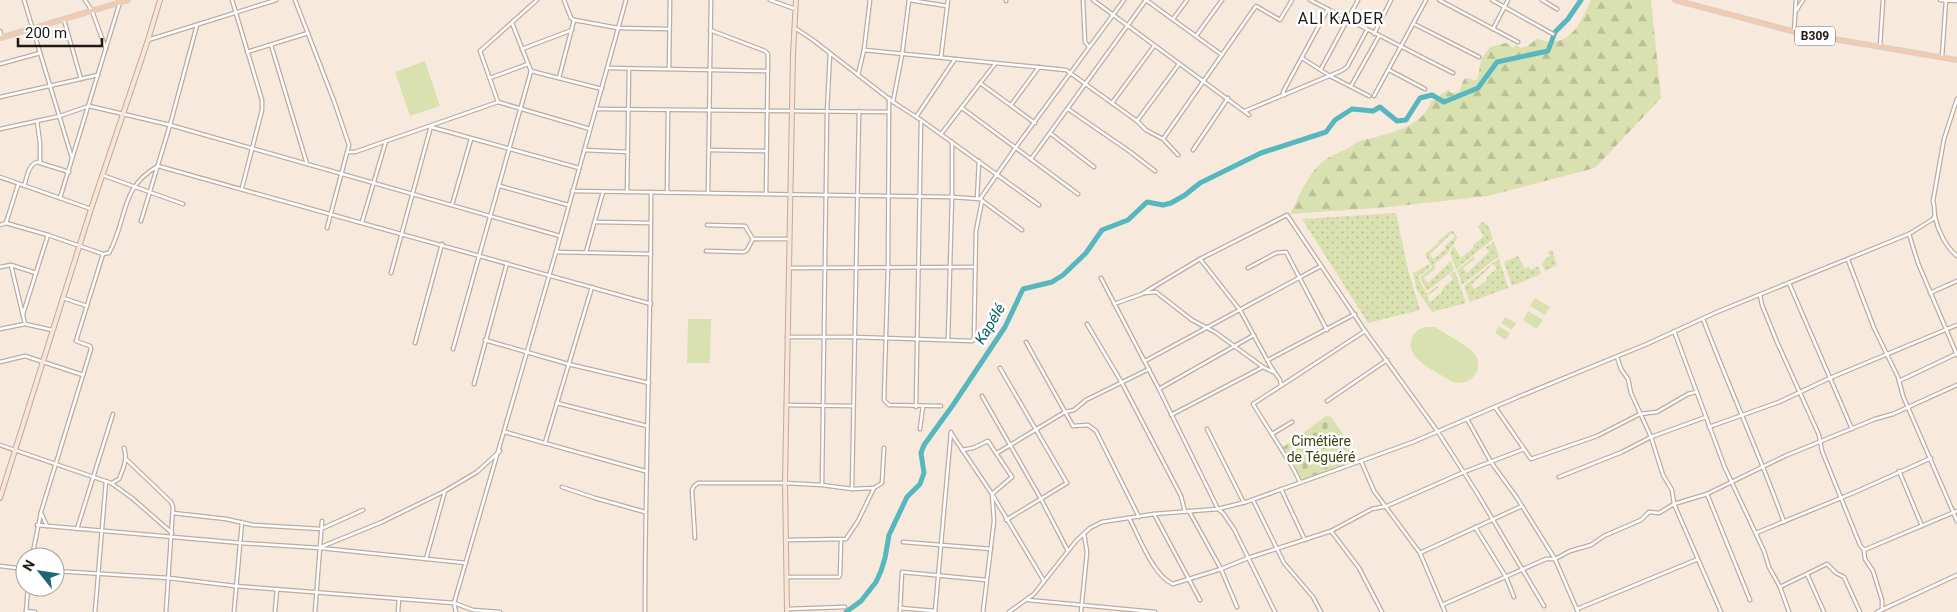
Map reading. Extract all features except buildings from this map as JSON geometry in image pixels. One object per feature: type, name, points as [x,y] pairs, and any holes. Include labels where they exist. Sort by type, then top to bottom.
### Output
[{"type":"main road","points":[[1,38],[128,0]]},
{"type":"main road","name":"B309","points":[[1675,0],[1794,32],[1957,60]]},
{"type":"street","points":[[24,0],[73,159]]},
{"type":"street","points":[[85,0],[92,11],[106,48]]},
{"type":"street","points":[[0,498],[91,209],[160,0]]},
{"type":"street","points":[[232,0],[262,100],[262,110],[242,188]]},
{"type":"street","points":[[148,40],[276,0]]},
{"type":"street","points":[[295,0],[348,140],[348,152],[328,228]]},
{"type":"street","points":[[498,102],[480,51],[537,0]]},
{"type":"street","points":[[564,0],[570,17],[574,20],[618,28],[669,29]]},
{"type":"street","points":[[456,612],[454,603],[500,450],[626,0]]},
{"type":"street","points":[[669,69],[670,0]]},
{"type":"street","points":[[708,193],[711,0]]},
{"type":"street","points":[[770,0],[795,9]]},
{"type":"street","points":[[796,0],[786,405],[787,611],[845,608]]},
{"type":"street","points":[[858,75],[864,50],[870,0]]},
{"type":"street","points":[[893,102],[902,55],[909,0],[947,6]]},
{"type":"street","points":[[941,57],[948,0]]},
{"type":"street","points":[[1083,0],[1085,42],[1089,48]]},
{"type":"street","points":[[1093,0],[1249,115]]},
{"type":"street","points":[[980,200],[996,174],[1124,0]]},
{"type":"street","points":[[1031,159],[1146,0],[1222,55]]},
{"type":"street","points":[[1173,20],[1186,0]]},
{"type":"street","points":[[1196,36],[1222,0]]},
{"type":"street","points":[[1164,139],[1256,6],[1280,20],[1292,0]]},
{"type":"street","points":[[1310,0],[1453,73]]},
{"type":"street","points":[[1321,69],[1358,0]]},
{"type":"street","points":[[1374,34],[1392,0]]},
{"type":"street","points":[[1374,96],[1426,0]]},
{"type":"street","points":[[1439,0],[1518,42]]},
{"type":"street","points":[[1492,0],[1553,34]]},
{"type":"street","points":[[1493,29],[1508,0]]},
{"type":"street","points":[[1542,0],[1557,9]]},
{"type":"street","points":[[1794,32],[1796,0]]},
{"type":"street","points":[[1795,13],[1803,0]]},
{"type":"street","points":[[1880,48],[1883,0]]},
{"type":"street","points":[[1940,0],[1957,1]]},
{"type":"street","points":[[1942,57],[1946,0]]},
{"type":"street","points":[[60,198],[120,2]]},
{"type":"street","points":[[1284,95],[1283,92],[1328,9]]},
{"type":"street","points":[[64,19],[81,78]]},
{"type":"street","points":[[559,78],[574,20]]},
{"type":"street","points":[[453,349],[531,71],[512,23]]},
{"type":"street","points":[[1413,23],[1479,57]]},
{"type":"street","points":[[141,222],[197,25]]},
{"type":"street","points":[[794,27],[893,102],[1040,204]]},
{"type":"street","points":[[522,49],[572,29]]},
{"type":"street","points":[[710,30],[767,52],[766,194]]},
{"type":"street","points":[[1244,111],[1330,76],[1347,67],[1367,30]]},
{"type":"street","points":[[0,31],[1,38]]},
{"type":"street","points":[[247,52],[308,34]]},
{"type":"street","points":[[1351,86],[1379,36]]},
{"type":"street","points":[[271,45],[307,164]]},
{"type":"street","points":[[1112,103],[1154,46]]},
{"type":"street","points":[[864,50],[1066,70],[1137,121],[1146,130],[1164,139],[1178,155]]},
{"type":"street","points":[[0,64],[40,53]]},
{"type":"street","points":[[822,485],[827,112],[830,54]]},
{"type":"street","points":[[1302,58],[1330,76],[1370,96]]},
{"type":"street","points":[[916,117],[955,59]]},
{"type":"street","points":[[941,134],[995,63]]},
{"type":"street","points":[[1137,121],[1179,63]]},
{"type":"street","points":[[490,78],[528,64]]},
{"type":"street","points":[[1011,105],[1040,67]]},
{"type":"street","points":[[608,68],[768,71]]},
{"type":"street","points":[[627,192],[629,69]]},
{"type":"street","points":[[1389,70],[1425,89]]},
{"type":"street","points":[[531,71],[602,90]]},
{"type":"street","points":[[0,97],[98,74]]},
{"type":"street","points":[[980,83],[1034,122]]},
{"type":"street","points":[[889,98],[888,267],[884,400],[889,406],[941,406]]},
{"type":"street","points":[[1192,150],[1228,98]]},
{"type":"street","points":[[1957,99],[1944,139],[1933,200],[1935,216],[1944,242],[1957,256]]},
{"type":"street","points":[[348,152],[354,152],[498,102],[590,129]]},
{"type":"street","points":[[0,129],[60,116],[89,106],[170,125],[560,236]]},
{"type":"street","points":[[962,108],[1078,194]]},
{"type":"street","points":[[596,109],[889,112]]},
{"type":"street","points":[[1068,109],[1155,171]]},
{"type":"street","points":[[667,193],[668,110]]},
{"type":"street","points":[[852,489],[859,111]]},
{"type":"street","points":[[916,406],[921,120]]},
{"type":"street","points":[[37,121],[40,163]]},
{"type":"street","points":[[431,126],[509,150],[579,168]]},
{"type":"street","points":[[391,273],[431,126]]},
{"type":"street","points":[[1050,133],[1094,168]]},
{"type":"street","points":[[452,205],[471,139]]},
{"type":"street","points":[[362,222],[386,141]]},
{"type":"street","points":[[948,340],[952,142]]},
{"type":"street","points":[[584,150],[628,152]]},
{"type":"street","points":[[709,150],[766,150]]},
{"type":"street","points":[[788,337],[972,340],[974,338],[976,231],[980,200],[979,162]]},
{"type":"street","points":[[24,186],[32,164],[40,163],[69,172]]},
{"type":"street","points":[[0,225],[6,223],[80,245],[103,254],[109,253],[134,186],[143,175],[158,166],[332,213],[651,304]]},
{"type":"street","points":[[102,175],[183,204]]},
{"type":"street","points":[[0,177],[18,185],[91,209]]},
{"type":"street","points":[[6,223],[18,185]]},
{"type":"street","points":[[499,186],[568,205]]},
{"type":"street","points":[[572,191],[952,196],[980,200],[1022,230]]},
{"type":"street","points":[[586,252],[603,192]]},
{"type":"street","points":[[644,612],[645,471],[651,304],[651,192]]},
{"type":"street","points":[[1114,304],[1142,294],[1200,259],[1288,215],[1365,331],[1388,360],[1438,432],[1494,521],[1544,606]]},
{"type":"street","points":[[1011,612],[1027,600],[1044,582],[1068,551],[1090,528],[1102,522],[1154,514],[1218,509],[1244,503],[1361,462],[1438,432],[1674,331],[1910,234],[1935,216]]},
{"type":"street","points":[[594,222],[651,223]]},
{"type":"street","points":[[707,225],[745,226],[753,239]]},
{"type":"street","points":[[1899,381],[1957,354],[1930,293],[1915,254],[1910,234]]},
{"type":"street","points":[[23,314],[48,235]]},
{"type":"street","points":[[753,239],[790,239]]},
{"type":"street","points":[[706,251],[744,252],[753,239]]},
{"type":"street","points":[[415,343],[442,244]]},
{"type":"street","points":[[556,252],[651,254]]},
{"type":"street","points":[[1248,268],[1276,253],[1286,252],[1327,330]]},
{"type":"street","points":[[34,547],[37,524],[91,347],[76,340],[103,254]]},
{"type":"street","points":[[1200,259],[1240,310],[1273,372],[1280,380],[1281,385]]},
{"type":"street","points":[[1848,259],[1874,328],[1899,381],[1903,396],[1955,512],[1957,521]]},
{"type":"street","points":[[474,384],[507,263]]},
{"type":"street","points":[[0,267],[11,265],[36,274]]},
{"type":"street","points":[[11,265],[25,324]]},
{"type":"street","points":[[1144,361],[1321,266]]},
{"type":"street","points":[[789,268],[976,267]]},
{"type":"street","points":[[1101,278],[1159,388],[1218,509],[1229,520],[1275,612]]},
{"type":"street","points":[[1930,293],[1957,281]]},
{"type":"street","points":[[1789,283],[1852,430]]},
{"type":"street","points":[[545,443],[592,287]]},
{"type":"street","points":[[1142,294],[1156,292],[1192,320],[1273,372]]},
{"type":"street","points":[[1760,295],[1762,305],[1777,342],[1820,435],[1822,451],[1860,545],[1864,550],[1865,559],[1873,571],[1882,600],[1882,610]]},
{"type":"street","points":[[63,298],[87,306]]},
{"type":"street","points":[[1268,360],[1355,314]]},
{"type":"street","points":[[1703,319],[1784,522]]},
{"type":"street","points":[[0,329],[25,324],[53,330]]},
{"type":"street","points":[[1087,324],[1122,383],[1181,496],[1184,512]]},
{"type":"street","points":[[1709,426],[1779,402],[1799,391],[1957,325]]},
{"type":"street","points":[[1300,482],[1253,404],[1365,331]]},
{"type":"street","points":[[1674,331],[1725,468],[1756,533],[1789,612]]},
{"type":"street","points":[[1159,388],[1254,335]]},
{"type":"street","points":[[485,340],[568,364],[649,383]]},
{"type":"street","points":[[1026,342],[1073,426],[1088,425],[1096,431],[1139,516]]},
{"type":"street","points":[[0,362],[25,356],[83,375]]},
{"type":"street","points":[[1617,357],[1621,369],[1628,379],[1631,393],[1651,437],[1664,475],[1672,490],[1674,504],[1721,612]]},
{"type":"street","points":[[1327,401],[1388,360]]},
{"type":"street","points":[[1171,415],[1263,367]]},
{"type":"street","points":[[1000,368],[1067,483],[1006,520]]},
{"type":"street","points":[[997,453],[1065,412],[1074,410],[1086,400],[1148,369]]},
{"type":"street","points":[[1442,606],[1522,569],[1592,545],[1604,536],[1641,520],[1650,512],[1659,513],[1674,504],[1707,494],[1763,466],[1957,385]]},
{"type":"street","points":[[1495,407],[1531,458],[1597,436],[1640,414],[1657,412],[1688,394],[1696,392]]},
{"type":"street","points":[[982,396],[1041,499],[1068,551]]},
{"type":"street","points":[[556,403],[647,426]]},
{"type":"street","points":[[786,405],[853,406]]},
{"type":"street","points":[[920,429],[923,406]]},
{"type":"street","points":[[77,529],[113,414]]},
{"type":"street","points":[[1559,477],[1622,452],[1651,437],[1706,417]]},
{"type":"street","points":[[1467,419],[1491,462],[1522,506],[1555,559],[1578,611],[1698,559]]},
{"type":"street","points":[[1272,434],[1292,422]]},
{"type":"street","points":[[1207,429],[1244,503]]},
{"type":"street","points":[[505,432],[645,471]]},
{"type":"street","points":[[986,580],[938,576],[902,572],[900,610],[935,612],[938,576],[940,545],[951,432],[992,494],[1044,582]]},
{"type":"street","points":[[962,450],[973,448],[988,441],[997,453],[1012,477],[992,494]]},
{"type":"street","points":[[0,445],[111,483],[132,498],[172,533]]},
{"type":"street","points":[[111,483],[119,479],[126,459],[124,448]]},
{"type":"street","points":[[695,538],[692,490],[698,484],[785,483],[852,489],[874,488],[882,483],[884,448]]},
{"type":"street","points":[[1130,518],[1149,557],[1161,576],[1173,584],[1331,531],[1372,509],[1387,506],[1464,472],[1524,449]]},
{"type":"street","points":[[320,548],[382,522],[445,491],[477,472],[500,450]]},
{"type":"street","points":[[1756,533],[1931,458]]},
{"type":"street","points":[[126,459],[171,502],[173,507],[166,612]]},
{"type":"street","points":[[1361,462],[1374,491],[1387,506],[1420,553],[1445,612]]},
{"type":"street","points":[[1899,471],[1922,526]]},
{"type":"street","points":[[95,612],[106,481]]},
{"type":"street","points":[[562,487],[645,512]]},
{"type":"street","points":[[786,540],[846,539],[858,521],[874,488]]},
{"type":"street","points":[[1281,489],[1304,540]]},
{"type":"street","points":[[426,559],[445,491]]},
{"type":"street","points":[[984,612],[986,580],[994,521],[992,494]]},
{"type":"street","points":[[1707,494],[1750,600]]},
{"type":"street","points":[[1253,500],[1284,563],[1313,597],[1320,612]]},
{"type":"street","points":[[1420,553],[1475,527],[1494,521],[1522,506]]},
{"type":"street","points":[[173,513],[253,525],[321,529],[363,510]]},
{"type":"street","points":[[1189,511],[1221,569],[1238,607]]},
{"type":"street","points":[[41,512],[47,526]]},
{"type":"street","points":[[1864,550],[1955,512]]},
{"type":"street","points":[[1154,514],[1200,600]]},
{"type":"street","points":[[315,612],[322,521]]},
{"type":"street","points":[[234,612],[242,522]]},
{"type":"street","points":[[37,524],[241,543],[320,548],[466,563]]},
{"type":"street","points":[[1475,527],[1506,577],[1514,597]]},
{"type":"street","points":[[1331,531],[1359,568],[1382,612]]},
{"type":"street","points":[[1081,612],[1087,552],[1084,534]]},
{"type":"street","points":[[787,577],[839,577],[842,540]]},
{"type":"street","points":[[903,542],[991,549]]},
{"type":"street","points":[[1780,587],[1827,564],[1836,574],[1844,576],[1860,612]]},
{"type":"street","points":[[0,566],[15,568]]},
{"type":"street","points":[[65,572],[169,578],[235,586],[454,603],[473,610],[500,612]]},
{"type":"street","points":[[1807,574],[1824,612]]},
{"type":"street","points":[[1877,612],[1957,575]]},
{"type":"street","points":[[275,612],[277,589]]},
{"type":"street","points":[[27,597],[26,612],[35,612]]},
{"type":"street","points":[[398,599],[398,612]]},
{"type":"street","points":[[1027,600],[1155,612]]},
{"type":"green space","points":[[1591,0],[1651,0],[1661,98],[1595,168],[1488,196],[1389,207],[1290,214],[1311,175],[1326,159],[1358,142],[1391,133],[1412,124],[1427,110],[1431,101],[1448,90],[1451,93],[1459,92],[1464,79],[1469,78],[1474,81],[1478,78],[1481,59],[1490,47],[1506,43],[1513,48],[1516,45],[1521,48],[1528,46],[1536,39],[1551,42],[1566,38],[1576,28]]},
{"type":"green space","points":[[425,61],[440,106],[410,116],[395,72]]},
{"type":"green space","points":[[1396,213],[1408,270],[1420,310],[1368,323],[1302,219]]},
{"type":"green space","points":[[1482,222],[1488,225],[1493,239],[1456,269],[1450,253],[1454,246],[1461,258],[1473,248],[1473,245],[1484,236],[1478,227]]},
{"type":"green space","points":[[1450,231],[1453,231],[1457,237],[1448,252],[1434,264],[1435,269],[1424,278],[1428,283],[1451,261],[1454,270],[1427,291],[1420,277],[1432,267],[1425,254],[1439,244],[1438,241]],"holes":[[[1452,233],[1455,237],[1445,246],[1445,250],[1433,259],[1430,254]]]},
{"type":"green space","points":[[1494,242],[1499,256],[1462,285],[1457,270],[1474,256],[1474,260],[1463,268],[1467,273],[1489,252],[1486,247]]},
{"type":"green space","points":[[1552,250],[1557,265],[1545,271],[1542,264],[1550,256],[1548,252]]},
{"type":"green space","points":[[1518,256],[1525,269],[1529,267],[1530,270],[1538,266],[1541,274],[1512,286],[1504,262]]},
{"type":"green space","points":[[1499,258],[1508,288],[1470,302],[1464,286]],"holes":[[[1493,264],[1497,268],[1487,277],[1486,281],[1475,289],[1471,285]]]},
{"type":"green space","points":[[1429,264],[1430,267],[1418,277],[1427,294],[1437,286],[1438,288],[1427,296],[1430,302],[1453,279],[1450,275],[1455,271],[1466,303],[1432,312],[1417,290],[1413,273]]},
{"type":"green space","points":[[1535,298],[1550,307],[1545,315],[1530,306]]},
{"type":"green space","points":[[1528,311],[1543,320],[1537,329],[1523,320]]},
{"type":"green space","points":[[1505,317],[1516,323],[1512,330],[1501,323]]},
{"type":"green space","points":[[688,319],[711,319],[710,363],[687,363]]},
{"type":"green space","points":[[1499,326],[1510,333],[1506,340],[1495,333]]},
{"type":"green space","points":[[1435,327],[1473,352],[1478,362],[1478,368],[1472,378],[1461,383],[1455,383],[1416,358],[1410,345],[1412,338],[1418,330]]},
{"type":"green space","name":"Cimétière de Téguéré","points":[[1326,416],[1331,417],[1346,439],[1351,463],[1302,481],[1282,448]]},
{"type":"waterway","name":"Kapélé","points":[[846,612],[861,601],[876,582],[885,558],[889,535],[907,497],[920,484],[924,473],[921,453],[924,445],[1005,327],[1023,289],[1052,282],[1063,275],[1086,253],[1102,230],[1128,220],[1147,202],[1163,205],[1171,203],[1200,183],[1261,153],[1326,132],[1335,120],[1352,109],[1373,111],[1380,107],[1397,121],[1406,120],[1420,98],[1432,95],[1444,102],[1478,88],[1497,62],[1548,51],[1555,32],[1568,19],[1581,0]]},
{"type":"district","name":"ALI KADER","points":[[1341,18]]}]
